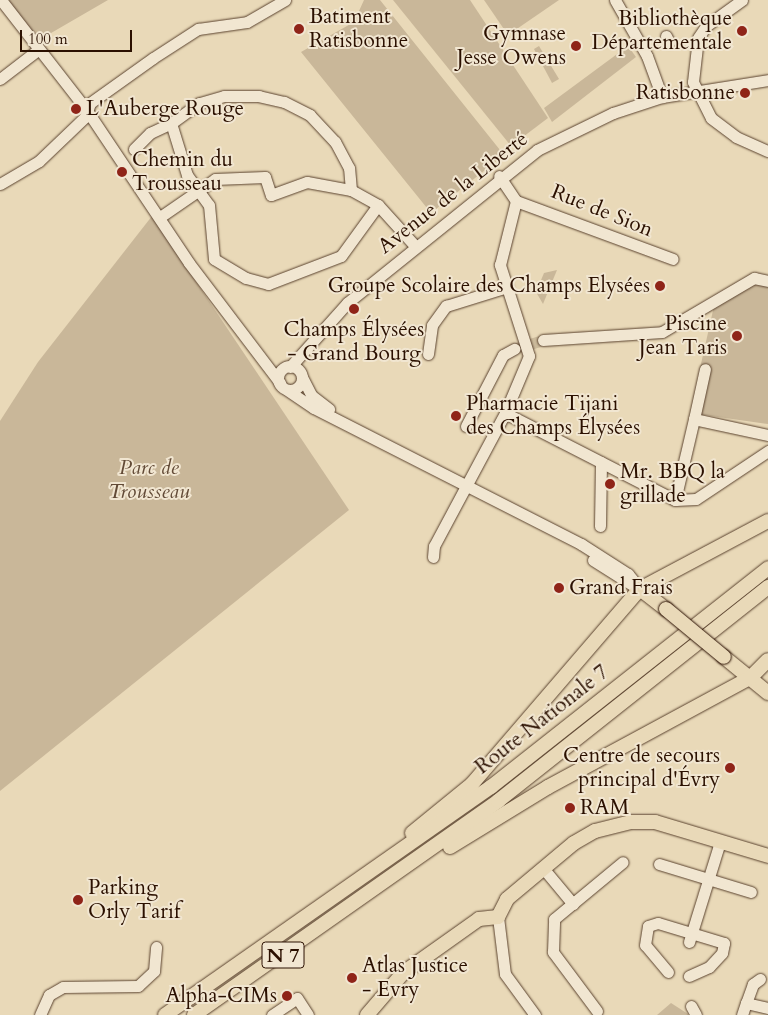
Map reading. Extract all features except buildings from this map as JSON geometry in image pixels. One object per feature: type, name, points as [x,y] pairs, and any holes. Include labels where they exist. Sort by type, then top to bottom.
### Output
[{"type":"main road","points":[[337,899],[347,883],[472,784],[640,590],[768,521]]},
{"type":"main road","name":"Route Nationale 7","points":[[337,899],[491,787],[768,568]]},
{"type":"main road","name":"Route Nationale 7","points":[[370,894],[498,800],[768,587]]},
{"type":"main road","points":[[640,590],[768,693]]},
{"type":"main road","points":[[370,894],[548,787],[750,678],[768,660]]},
{"type":"main road","points":[[367,1015],[403,973],[479,919],[498,917],[507,899],[574,843],[631,822],[655,822],[768,856]]},
{"type":"main road","name":"N 7","points":[[194,1015],[370,894]]},
{"type":"main road","name":"N 7","points":[[165,1015],[337,899]]},
{"type":"street","points":[[1,0],[86,109],[160,217],[284,387],[498,503],[581,544],[628,574],[640,590]]},
{"type":"street","points":[[0,184],[39,161],[85,117],[86,109],[153,58],[205,27],[247,22],[285,0]]},
{"type":"street","points":[[615,0],[638,32],[662,97]]},
{"type":"street","points":[[742,0],[706,26],[698,38],[692,67],[695,91],[711,118],[736,137],[768,151]]},
{"type":"street","points":[[0,79],[39,49]]},
{"type":"street","name":"Avenue de la Liberté","points":[[287,367],[306,352],[347,303],[499,176],[572,130],[662,97],[768,80]]},
{"type":"street","points":[[134,149],[150,132],[171,123],[199,103],[224,96],[259,96],[284,102],[310,115],[335,142],[349,168],[351,190]]},
{"type":"street","points":[[171,123],[187,175],[200,189],[209,205],[214,259],[246,278],[268,284],[341,256],[378,205]]},
{"type":"street","points":[[433,557],[434,546],[505,413],[528,356],[507,287],[501,258],[516,201],[499,176]]},
{"type":"street","points":[[160,217],[215,180],[265,177],[272,195],[307,182],[351,190],[378,205],[415,246]]},
{"type":"street","name":"Rue de Sion","points":[[516,201],[673,260]]},
{"type":"street","points":[[543,340],[662,332],[754,278],[768,281]]},
{"type":"street","points":[[428,354],[432,325],[446,306],[507,287]]},
{"type":"street","points":[[466,426],[503,355],[514,349]]},
{"type":"street","name":"Avenue de la Liberté","points":[[301,375],[306,352]]},
{"type":"street","points":[[263,360],[287,367],[301,375],[311,395],[347,422]]},
{"type":"street","points":[[284,387],[287,367]]},
{"type":"street","points":[[675,500],[705,369]]},
{"type":"street","points":[[284,387],[298,387],[301,375]]},
{"type":"street","points":[[505,413],[675,500],[696,499],[768,451]]},
{"type":"street","points":[[694,419],[768,434]]},
{"type":"street","points":[[600,526],[601,462]]},
{"type":"street","points":[[691,937],[720,842]]},
{"type":"street","points":[[597,1011],[551,942],[554,919],[623,862]]},
{"type":"street","points":[[659,864],[751,892]]},
{"type":"street","points":[[543,868],[573,904]]},
{"type":"street","points":[[498,917],[505,974],[535,1015]]},
{"type":"street","points":[[668,972],[645,945],[648,926],[658,923],[691,937],[724,943],[722,953],[709,967],[689,976]]},
{"type":"street","points":[[43,1012],[55,990],[74,984],[138,986],[154,971],[156,947]]},
{"type":"street","points":[[742,1015],[748,999],[760,979]]},
{"type":"street","points":[[742,985],[748,999],[768,1008]]},
{"type":"street","points":[[272,1015],[297,998],[308,1015]]},
{"type":"green space","points":[[0,0],[108,0],[39,40],[8,3],[0,8]]},
{"type":"green space","points":[[364,0],[380,0],[504,155],[431,213],[301,52],[354,22]]},
{"type":"green space","points":[[393,0],[470,0],[548,118],[511,146]]},
{"type":"green space","points":[[484,0],[559,0],[508,35]]},
{"type":"green space","points":[[539,46],[559,79],[552,83],[534,49]]},
{"type":"green space","points":[[628,46],[636,57],[552,122],[544,108]]},
{"type":"green space","name":"Parc de Trousseau","points":[[152,216],[349,510],[0,791],[0,421],[38,362]]},
{"type":"green space","points":[[557,270],[543,304],[536,292],[544,273]]},
{"type":"green space","name":"Piscine Jean Taris","points":[[754,283],[768,285],[768,424],[690,413],[714,306]]},
{"type":"green space","points":[[671,1003],[688,1014],[688,1015],[657,1015]]},
{"type":"tunnel","points":[[514,349],[543,340]]},
{"type":"place","name":"Batiment Ratisbonne","points":[[299,29]]},
{"type":"place","name":"Bibliothèque Départementale","points":[[742,31]]},
{"type":"place","name":"Gymnase Jesse Owens","points":[[576,46]]},
{"type":"place","name":"Ratisbonne","points":[[745,93]]},
{"type":"place","name":"L'Auberge Rouge","points":[[76,109]]},
{"type":"place","name":"Chemin du Trousseau","points":[[122,172]]},
{"type":"place","name":"Groupe Scolaire des Champs Elysées","points":[[660,286]]},
{"type":"place","name":"Champs Élysées - Grand Bourg","points":[[354,309]]},
{"type":"place","name":"Piscine Jean Taris","points":[[737,336]]},
{"type":"place","name":"Pharmacie Tijani des Champs Élysées","points":[[456,416]]},
{"type":"place","name":"Mr. BBQ la grillade","points":[[610,484]]},
{"type":"place","name":"Grand Frais","points":[[559,588]]},
{"type":"place","name":"Centre de secours principal d'Évry","points":[[730,768]]},
{"type":"place","name":"RAM","points":[[570,808]]},
{"type":"place","name":"Parking Orly Tarif","points":[[78,900]]},
{"type":"place","name":"Atlas Justice - Evry","points":[[352,978]]},
{"type":"place","name":"Alpha-CIMs","points":[[287,996]]}]
